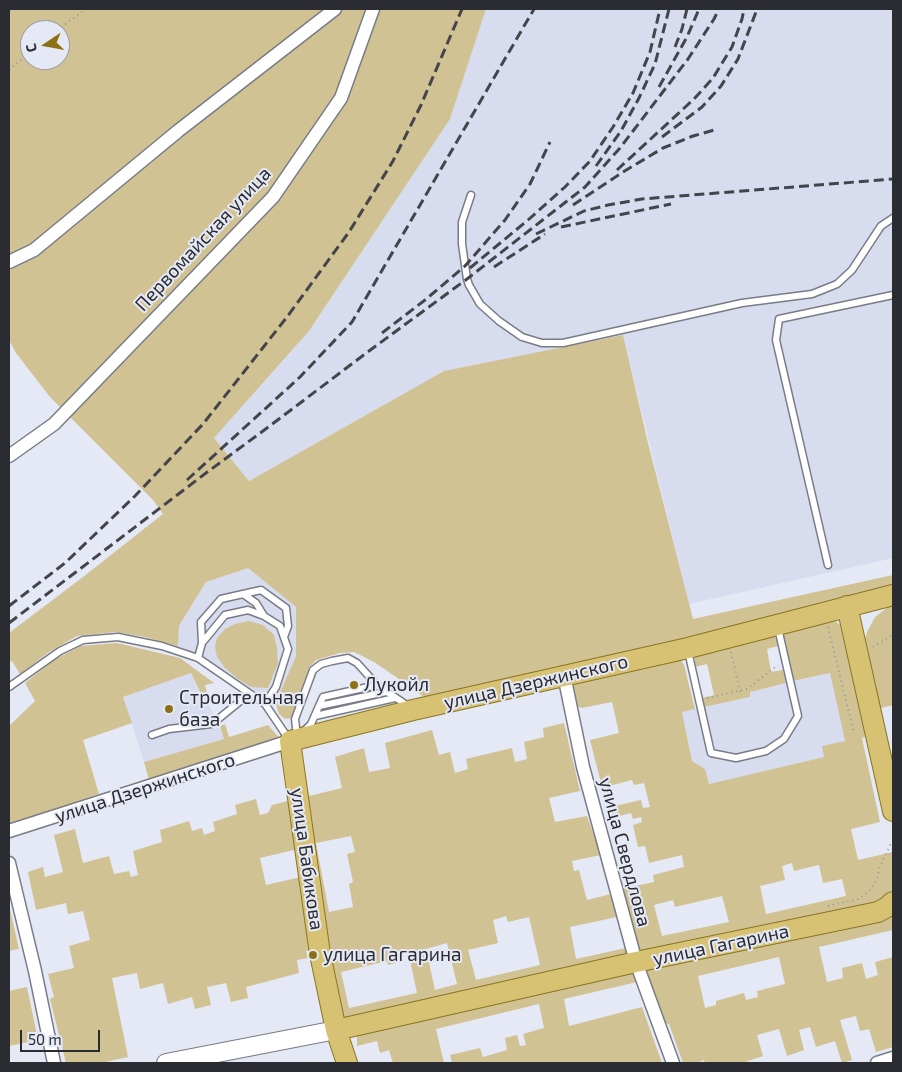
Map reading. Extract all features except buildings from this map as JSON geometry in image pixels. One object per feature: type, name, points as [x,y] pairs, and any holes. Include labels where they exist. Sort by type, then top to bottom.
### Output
[{"type":"main road","name":"улица Дзержинского","points":[[294,740],[413,710],[688,648],[893,595]]},
{"type":"main road","points":[[847,606],[893,811]]},
{"type":"main road","name":"улица Бабикова","points":[[294,740],[320,954],[336,1030],[347,1063]]},
{"type":"main road","name":"улица Гагарина","points":[[336,1030],[888,907]]},
{"type":"street","points":[[9,262],[34,250],[178,131],[335,9]]},
{"type":"street","name":"Первомайская улица","points":[[9,456],[54,424],[273,197],[341,98],[373,9]]},
{"type":"street","name":"улица Свердлова","points":[[564,675],[583,767],[636,962],[673,1063]]},
{"type":"street","name":"улица Дзержинского","points":[[9,831],[294,740]]},
{"type":"street","points":[[9,863],[35,971],[54,1063]]},
{"type":"street","name":"улица Гагарина","points":[[166,1063],[336,1030]]},
{"type":"street","points":[[877,1063],[893,1058]]},
{"type":"lane","points":[[471,195],[462,222],[462,244],[469,285],[480,304],[499,321],[522,337],[542,343],[563,343],[742,303],[812,294],[837,284],[852,270],[881,226],[893,218]]},
{"type":"lane","points":[[828,565],[776,340],[779,319],[893,295]]},
{"type":"lane","points":[[198,658],[202,643],[201,622],[221,599],[261,590],[286,608],[288,626],[284,637]]},
{"type":"lane","points":[[243,594],[256,603],[264,616]]},
{"type":"lane","points":[[202,643],[225,615],[248,610],[264,616],[280,626],[288,649],[276,687],[265,704]]},
{"type":"lane","points":[[688,648],[710,753],[736,758],[766,751],[784,738],[798,716],[777,624]]},
{"type":"lane","points":[[9,687],[60,651],[83,640],[118,637],[162,646],[198,658],[265,704],[294,740]]},
{"type":"lane","points":[[294,740],[295,719],[312,670],[321,664],[348,658],[357,663],[377,685],[413,710]]},
{"type":"lane","points":[[294,740],[311,724],[323,697],[377,685]]},
{"type":"lane","points":[[319,706],[386,692]]},
{"type":"lane","points":[[152,735],[169,729],[211,724],[249,694]]},
{"type":"lane","points":[[315,716],[395,698]]},
{"type":"path","points":[[70,21],[86,9]]},
{"type":"path","points":[[9,70],[20,61]]},
{"type":"path","points":[[828,627],[854,733]]},
{"type":"path","points":[[868,650],[893,635]]},
{"type":"path","points":[[731,650],[741,696]]},
{"type":"path","points":[[700,700],[747,689],[785,660]]},
{"type":"path","points":[[828,906],[858,899],[869,891],[877,879],[893,842]]},
{"type":"shaded area","points":[[9,9],[486,9],[450,119],[309,331],[214,438],[249,481],[444,371],[623,335],[648,443],[693,619],[893,575],[893,590],[428,700],[374,662],[354,652],[340,653],[316,660],[309,668],[291,718],[285,719],[279,714],[276,705],[296,656],[296,607],[248,568],[206,582],[179,626],[178,646],[145,637],[116,632],[77,636],[49,652],[20,674],[12,661],[9,662],[9,633],[163,514],[153,500],[50,397],[16,353],[9,340]]},
{"type":"shaded area","points":[[486,9],[893,9],[893,558],[689,604],[623,335],[444,371],[249,481],[214,438],[309,331],[450,119]]},
{"type":"shaded area","points":[[248,568],[296,607],[296,656],[276,705],[199,655],[178,646],[179,627],[206,582]]},
{"type":"shaded area","points":[[893,603],[893,705],[877,709],[863,647],[867,632],[875,617]]},
{"type":"shaded area","points":[[830,617],[840,625],[866,736],[862,738],[880,822],[851,829],[858,860],[893,852],[893,888],[881,901],[869,907],[640,956],[621,889],[654,882],[653,875],[684,867],[682,855],[649,863],[645,846],[638,847],[633,825],[642,822],[641,817],[633,819],[631,813],[612,818],[610,807],[641,800],[643,808],[650,807],[644,783],[634,785],[632,780],[605,787],[601,783],[590,740],[619,733],[612,702],[582,708],[576,706],[572,685],[578,678],[678,655],[684,665],[695,709],[682,712],[692,761],[705,769],[709,784],[824,757],[822,746],[845,741],[830,673],[793,681],[783,638],[786,627]],"holes":[[[792,863],[794,871],[819,865],[823,883],[842,879],[846,896],[766,914],[760,886],[785,880],[782,866]],[[722,896],[729,922],[662,936],[654,905],[673,900],[675,907]]]},
{"type":"shaded area","points":[[249,621],[263,625],[274,635],[278,663],[268,688],[251,687],[225,668],[217,657],[215,647],[217,638],[225,629],[235,624]]},
{"type":"shaded area","points":[[766,632],[777,639],[778,646],[767,649],[771,672],[783,670],[786,683],[750,692],[750,697],[704,707],[702,698],[714,695],[707,664],[695,667],[695,658],[704,647]]},
{"type":"shaded area","points":[[117,643],[180,658],[214,683],[205,685],[207,694],[202,696],[191,673],[123,697],[132,723],[83,740],[99,794],[10,824],[9,726],[35,701],[25,683],[54,660],[81,646]]},
{"type":"shaded area","name":"Строительная база","points":[[191,673],[201,696],[204,695],[217,720],[224,739],[144,762],[123,697]]},
{"type":"shaded area","points":[[830,673],[845,741],[824,757],[709,784],[705,769],[692,761],[682,712],[750,697],[749,692]]},
{"type":"shaded area","points":[[564,723],[580,791],[549,798],[555,822],[587,816],[601,855],[572,861],[574,871],[579,870],[587,900],[611,894],[617,917],[570,927],[576,959],[626,948],[629,958],[344,1022],[322,926],[304,766],[309,796],[342,788],[335,757],[364,748],[369,772],[390,768],[385,743],[432,730],[439,755],[450,752],[455,773],[468,769],[466,759],[512,748],[515,762],[527,759],[524,742],[544,737],[543,728]],"holes":[[[351,836],[355,852],[347,854],[353,882],[349,884],[353,907],[329,912],[316,843]],[[506,916],[508,922],[529,917],[540,965],[476,980],[468,950],[498,943],[493,920]],[[447,943],[457,984],[435,990],[426,949]],[[408,951],[417,993],[349,1008],[341,972],[387,961],[388,965],[400,962],[398,953]]]},
{"type":"shaded area","points":[[225,724],[229,737],[268,725],[280,739],[149,780],[144,762],[224,739],[220,726]]},
{"type":"shaded area","points":[[256,799],[260,815],[268,813],[272,805],[292,800],[298,849],[260,858],[266,885],[301,877],[310,950],[306,951],[308,958],[297,960],[299,973],[246,987],[248,998],[231,1002],[226,983],[207,987],[211,1005],[195,1009],[192,997],[168,1004],[163,983],[140,989],[137,973],[112,978],[128,1057],[101,1063],[66,1063],[50,999],[54,997],[48,974],[74,968],[69,946],[90,940],[83,911],[68,914],[66,903],[36,910],[28,872],[43,867],[45,877],[63,872],[54,835],[75,829],[83,863],[109,856],[114,874],[129,871],[131,877],[138,875],[133,851],[162,842],[160,830],[189,821],[192,831],[202,828],[204,835],[215,831],[213,822],[237,814],[235,805]]},
{"type":"shaded area","points":[[9,905],[19,949],[9,951]]},
{"type":"shaded area","points":[[893,913],[893,930],[819,947],[827,982],[843,978],[842,968],[862,963],[866,979],[878,975],[875,962],[893,957],[893,1047],[876,1052],[869,1029],[860,1031],[856,1016],[840,1020],[852,1060],[842,1063],[835,1041],[816,1047],[810,1027],[799,1030],[804,1050],[787,1056],[779,1029],[757,1035],[763,1056],[742,1063],[705,1063],[704,1060],[697,1063],[683,1063],[669,1024],[665,1023],[644,967]],"holes":[[[779,957],[785,984],[757,991],[758,997],[746,1000],[744,993],[716,1001],[716,1005],[705,1008],[698,976]]]},
{"type":"shaded area","points":[[633,969],[637,982],[564,999],[569,1026],[642,1007],[662,1063],[452,1063],[450,1055],[480,1048],[483,1057],[507,1050],[505,1038],[517,1035],[520,1046],[526,1045],[523,1034],[544,1028],[539,1004],[436,1029],[444,1063],[393,1063],[389,1050],[380,1053],[377,1041],[357,1046],[357,1035]]},
{"type":"shaded area","points":[[27,987],[38,1040],[9,1046],[9,991]]},
{"type":"railway","points":[[9,606],[65,563],[135,496],[203,424],[287,317],[349,232],[393,161],[421,105],[462,9]]},
{"type":"railway","points":[[187,480],[300,377],[352,322],[534,9]]},
{"type":"railway","points":[[470,268],[528,220],[565,187],[590,161],[633,93],[650,52],[660,9]]},
{"type":"railway","points":[[596,166],[621,131],[655,64],[669,9]]},
{"type":"railway","points":[[675,47],[687,9]]},
{"type":"railway","points":[[659,87],[687,37],[699,9]]},
{"type":"railway","points":[[9,623],[206,473],[467,279],[585,187],[620,148],[688,59],[719,9]]},
{"type":"railway","points":[[617,170],[694,99],[713,78],[732,47],[744,9]]},
{"type":"railway","points":[[662,137],[702,107],[721,86],[738,59],[756,12]]},
{"type":"railway","points":[[573,205],[663,148],[693,136],[718,129]]},
{"type":"railway","points":[[382,333],[465,266],[505,220],[530,184],[550,142]]},
{"type":"railway","points":[[536,234],[584,211],[642,199],[893,179]]},
{"type":"railway","points":[[561,227],[671,204]]},
{"type":"railway","points":[[494,267],[545,234]]},
{"type":"place","name":"Лукойл","points":[[354,685]]},
{"type":"place","name":"Строительная база","points":[[169,709]]},
{"type":"place","name":"улица Гагарина","points":[[313,955]]}]
